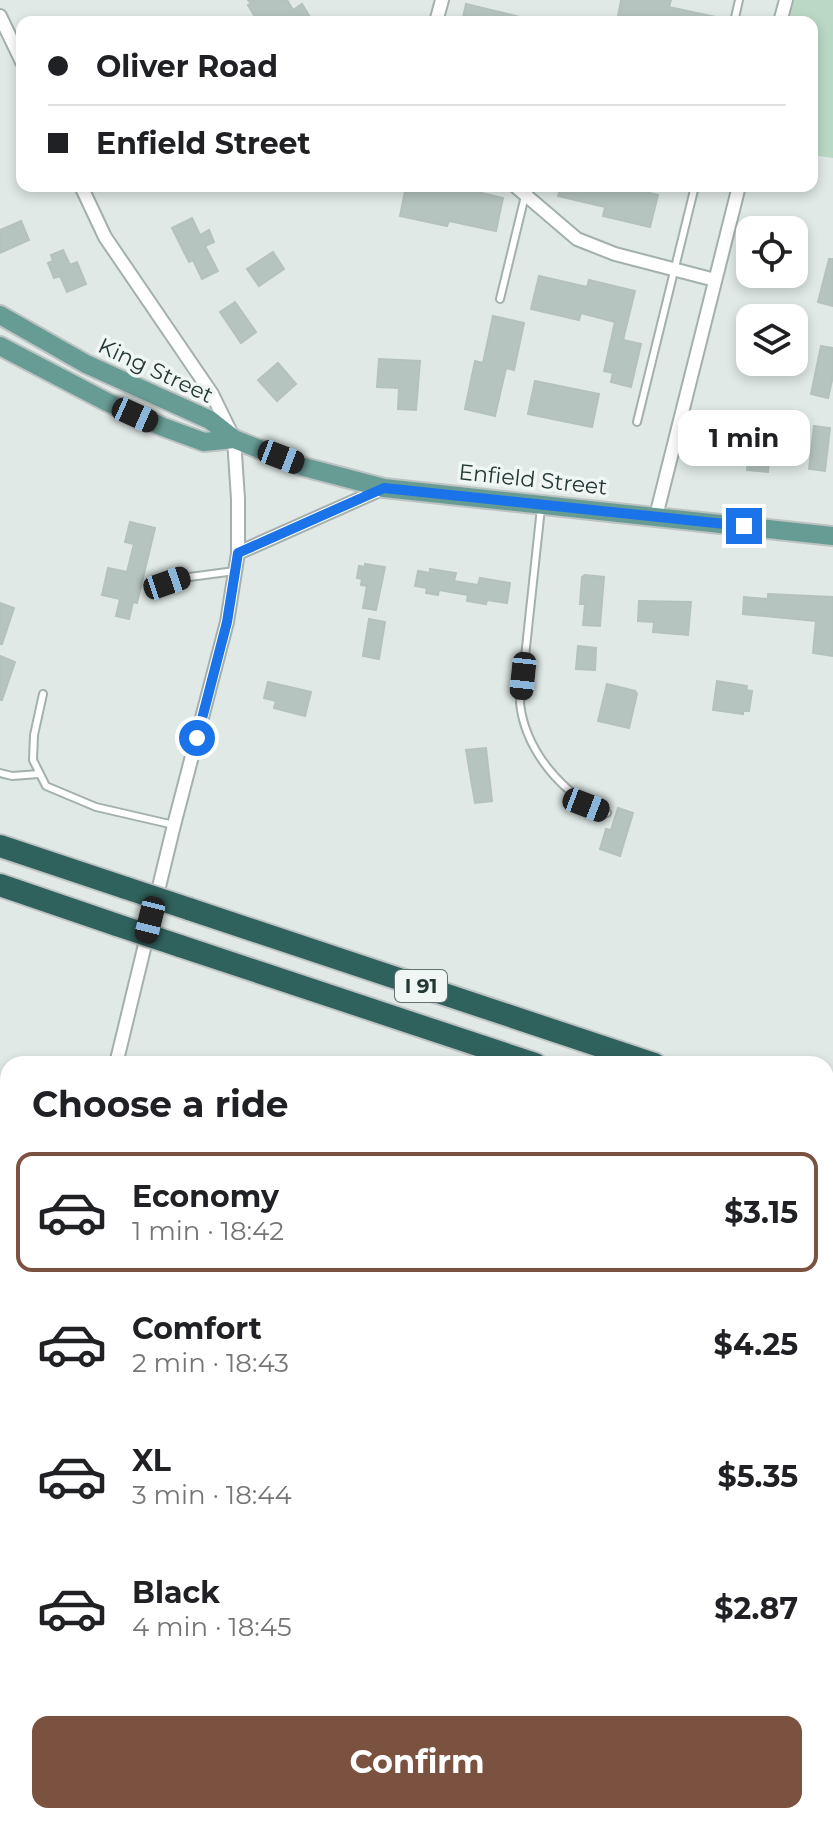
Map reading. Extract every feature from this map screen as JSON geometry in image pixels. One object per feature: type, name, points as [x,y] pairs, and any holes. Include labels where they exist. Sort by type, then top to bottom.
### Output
[{"type":"highway","name":"I 91","points":[[0,846],[630,1056]]},
{"type":"highway","name":"I 91","points":[[0,885],[511,1056]]},
{"type":"main road","name":"King Street","points":[[0,315],[86,364],[210,420],[234,439]]},
{"type":"main road","points":[[0,346],[121,409],[204,442],[234,439]]},
{"type":"main road","points":[[73,386],[86,364]]},
{"type":"main road","name":"Enfield Street","points":[[234,439],[304,467],[384,488],[833,536]]},
{"type":"street","points":[[0,16],[16,49]]},
{"type":"street","points":[[84,192],[105,237],[212,394],[234,439],[238,499],[238,553],[227,622],[118,1056]]},
{"type":"street","points":[[656,516],[737,192]]},
{"type":"street","points":[[528,193],[577,239],[615,254],[715,280]]},
{"type":"street","points":[[238,553],[384,488]]},
{"type":"lane","points":[[637,422],[694,192]]},
{"type":"lane","points":[[500,299],[528,193]]},
{"type":"lane","points":[[541,504],[520,703],[522,722],[564,788],[586,805],[607,813]]},
{"type":"lane","points":[[153,591],[182,578],[235,571]]},
{"type":"lane","points":[[43,694],[34,735],[33,760],[46,786],[96,807],[174,825]]},
{"type":"lane","points":[[0,773],[12,776],[39,774]]},
{"type":"green space","points":[[792,0],[833,0],[833,158],[818,156],[818,16],[788,16]]},
{"type":"building","points":[[248,0],[287,0],[293,10],[302,4],[309,16],[254,16],[248,5],[251,4]]},
{"type":"building","points":[[621,0],[671,0],[669,7],[711,16],[618,16]]},
{"type":"building","points":[[466,4],[516,16],[463,16]]},
{"type":"building","points":[[405,192],[477,192],[503,198],[496,231],[449,221],[447,226],[400,216]]},
{"type":"building","points":[[559,192],[645,192],[658,195],[650,227],[603,216],[605,207],[558,196]]},
{"type":"building","points":[[192,218],[200,235],[209,230],[214,242],[205,246],[218,271],[202,279],[193,260],[189,262],[172,228]]},
{"type":"building","points":[[21,221],[29,240],[0,253],[0,230]]},
{"type":"building","points":[[63,250],[70,265],[77,262],[86,284],[67,292],[60,276],[54,278],[48,263],[53,261],[51,255]]},
{"type":"building","points":[[273,252],[284,269],[259,286],[247,269]]},
{"type":"building","points":[[829,259],[833,259],[833,306],[818,302]]},
{"type":"building","points":[[539,276],[587,287],[589,280],[635,291],[623,340],[641,344],[631,387],[611,382],[613,373],[604,371],[615,322],[581,313],[579,320],[531,309]]},
{"type":"building","points":[[235,302],[256,332],[241,343],[220,312]]},
{"type":"building","points":[[493,316],[524,323],[514,370],[506,368],[495,416],[465,409],[475,361],[483,363]]},
{"type":"building","points":[[821,346],[833,348],[833,376],[828,398],[811,394]]},
{"type":"building","points":[[379,359],[420,361],[416,410],[398,409],[399,388],[377,387]]},
{"type":"building","points":[[278,363],[296,384],[277,401],[258,380]]},
{"type":"building","points":[[535,381],[599,394],[592,427],[528,414]]},
{"type":"building","points":[[814,426],[830,428],[825,471],[809,469]]},
{"type":"building","points":[[749,449],[770,451],[768,472],[747,470]]},
{"type":"building","points":[[130,522],[155,528],[137,603],[133,602],[129,619],[116,616],[120,599],[102,595],[108,568],[127,572],[134,544],[125,542]]},
{"type":"building","points":[[365,564],[385,567],[376,610],[363,608],[367,586],[361,585],[362,579],[357,578],[359,566],[365,567]]},
{"type":"building","points":[[430,569],[456,573],[454,581],[478,585],[480,578],[510,583],[507,603],[467,601],[468,595],[439,590],[438,595],[426,593],[427,588],[415,586],[418,571],[430,573]]},
{"type":"building","points":[[582,577],[604,577],[600,626],[583,625],[585,604],[580,604]]},
{"type":"building","points":[[768,594],[833,597],[833,656],[813,653],[816,621],[743,614],[744,597],[768,599]]},
{"type":"building","points":[[639,601],[691,602],[688,635],[653,632],[654,622],[638,621]]},
{"type":"building","points":[[0,603],[14,608],[2,644],[0,644]]},
{"type":"building","points":[[369,619],[385,622],[379,659],[363,656]]},
{"type":"building","points":[[578,646],[596,648],[595,670],[576,669]]},
{"type":"building","points":[[0,656],[15,662],[2,700],[0,700]]},
{"type":"building","points":[[717,681],[747,686],[746,690],[752,691],[749,711],[743,711],[743,714],[713,710]]},
{"type":"building","points":[[268,682],[311,692],[305,716],[274,708],[276,701],[264,698]]},
{"type":"building","points":[[607,684],[637,694],[629,728],[598,721]]},
{"type":"building","points":[[486,748],[492,801],[475,803],[466,750]]},
{"type":"building","points":[[618,808],[633,813],[620,856],[600,849],[606,829],[611,830]]},
{"type":"route","points":[[197,738],[227,622],[238,553],[384,488],[744,526]]}]
